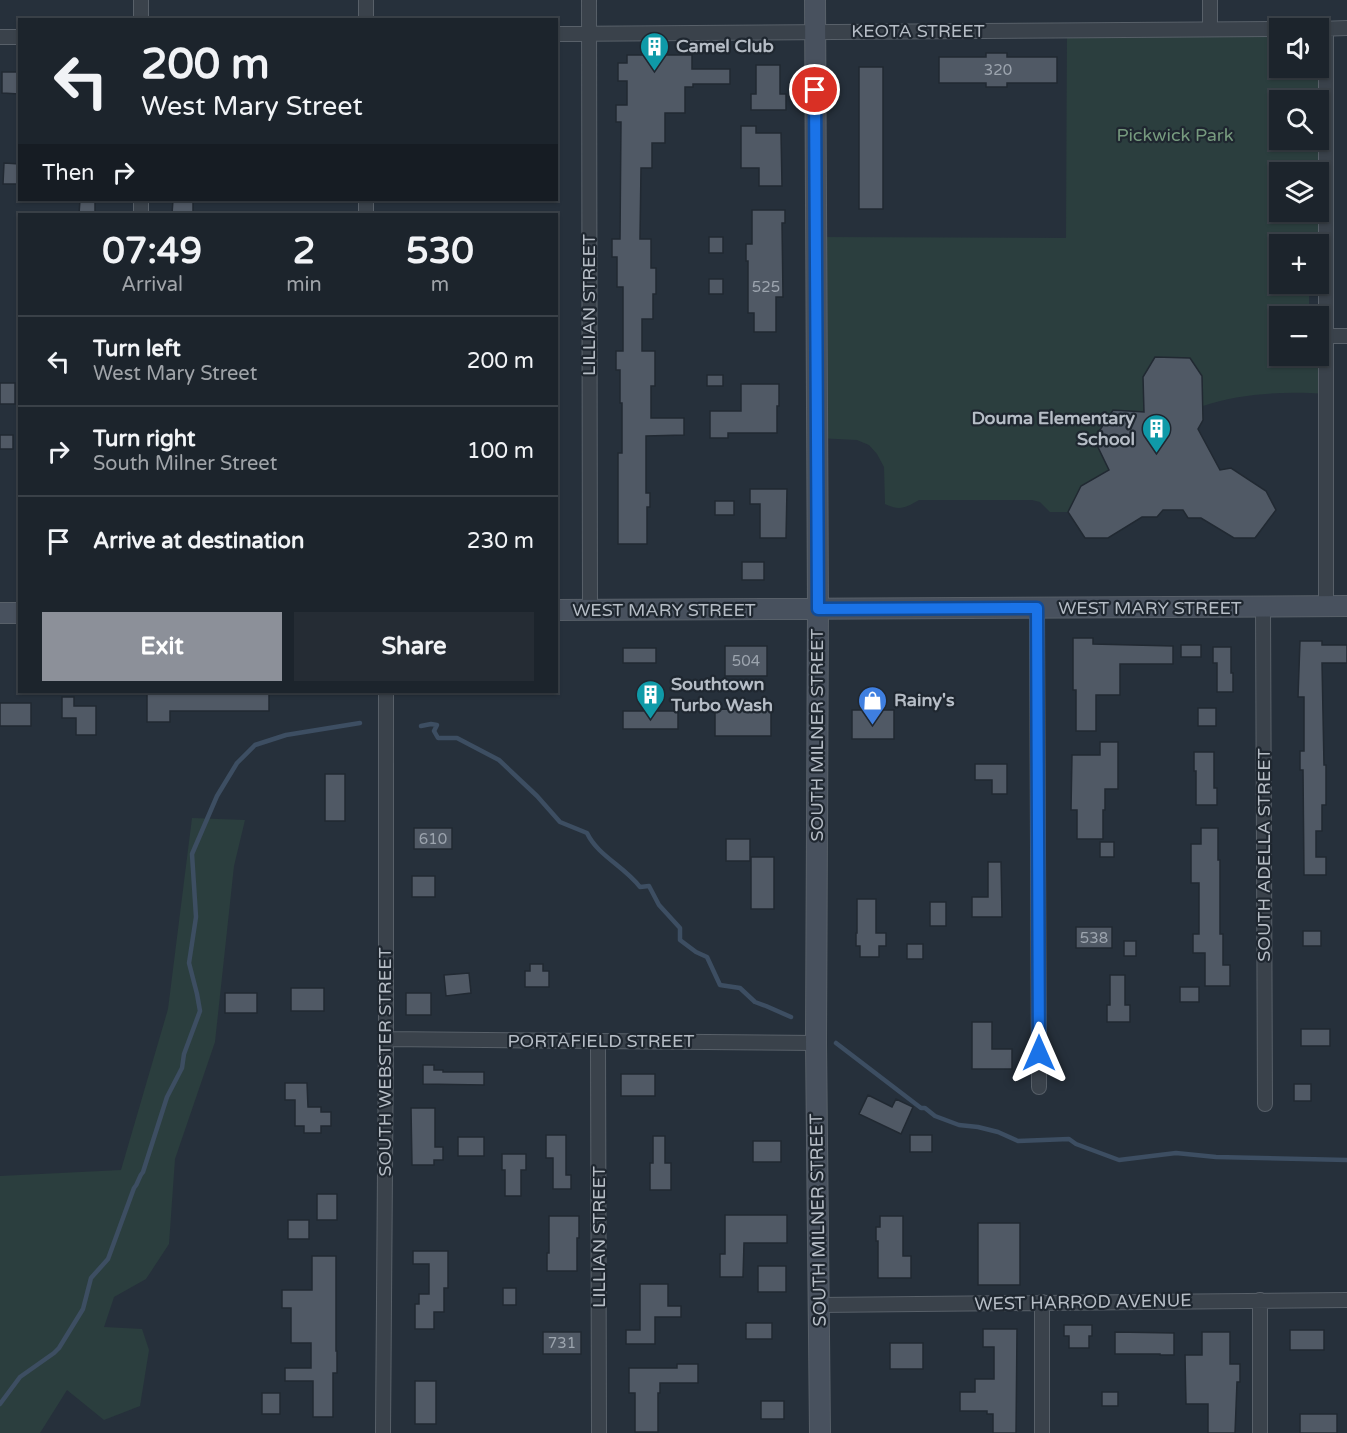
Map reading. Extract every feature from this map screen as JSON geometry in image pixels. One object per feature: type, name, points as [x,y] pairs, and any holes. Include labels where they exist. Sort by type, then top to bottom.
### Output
[{"type":"main road","name":"SOUTH MILNER STREET","points":[[815,0],[818,609],[816,1043],[820,1433]]},
{"type":"main road","name":"WEST MARY STREET","points":[[558,610],[1347,606]]},
{"type":"main road","points":[[0,613],[18,613]]},
{"type":"street","points":[[141,0],[141,18]]},
{"type":"street","points":[[366,0],[366,18]]},
{"type":"street","name":"LILLIAN STREET","points":[[589,0],[590,610]]},
{"type":"street","points":[[1210,0],[1210,29]]},
{"type":"street","points":[[1329,29],[1347,28]]},
{"type":"street","name":"KEOTA STREET","points":[[558,33],[1269,29]]},
{"type":"street","points":[[0,37],[18,37]]},
{"type":"street","points":[[1322,78],[1325,306]]},
{"type":"street","points":[[1329,336],[1347,336]]},
{"type":"street","points":[[1325,366],[1326,607]]},
{"type":"street","name":"SOUTH ADELLA STREET","points":[[1263,607],[1265,1104]]},
{"type":"street","points":[[1037,608],[1039,1087]]},
{"type":"street","name":"SOUTH WEBSTER STREET","points":[[382,1433],[387,693]]},
{"type":"street","name":"PORTAFIELD STREET","points":[[386,1039],[816,1043]]},
{"type":"street","name":"LILLIAN STREET","points":[[598,1041],[599,1433]]},
{"type":"street","points":[[1260,1300],[1260,1433]]},
{"type":"street","name":"WEST HARROD AVENUE","points":[[819,1305],[1347,1300]]},
{"type":"street","points":[[1042,1302],[1042,1433]]},
{"type":"green space","name":"Pickwick Park","points":[[1269,29],[1269,78],[1326,78],[1326,90],[1269,90],[1269,150],[1325,150],[1325,162],[1269,162],[1269,222],[1325,222],[1325,234],[1269,234],[1269,294],[1309,294],[1309,306],[1269,306],[1269,366],[1326,366],[1326,394],[1263,394],[1232,398],[1203,406],[1202,376],[1190,358],[1155,357],[1143,378],[1144,412],[1113,410],[1094,439],[1109,470],[1081,486],[1068,512],[1050,512],[1040,502],[1032,500],[919,500],[902,508],[885,504],[884,467],[869,445],[857,440],[817,438],[816,237],[1066,238],[1067,30]]},
{"type":"green space","points":[[192,818],[245,820],[234,866],[215,1042],[175,1159],[169,1244],[146,1279],[114,1297],[104,1327],[142,1329],[149,1350],[140,1406],[104,1420],[67,1390],[40,1433],[0,1433],[0,1176],[121,1170],[168,1009]]},
{"type":"building","points":[[986,53],[1007,53],[1007,57],[1057,57],[1057,83],[1007,83],[1007,87],[986,87],[986,83],[939,83],[939,57],[986,57]]},
{"type":"building","points":[[627,55],[692,55],[692,69],[730,69],[730,84],[693,84],[693,87],[685,87],[685,113],[665,113],[665,143],[652,143],[652,168],[641,168],[640,239],[651,239],[651,268],[656,268],[653,319],[642,319],[642,351],[655,351],[655,386],[651,386],[651,418],[684,418],[684,435],[646,436],[646,493],[650,493],[650,507],[647,507],[647,544],[618,544],[618,453],[622,453],[622,403],[620,403],[620,370],[616,370],[616,351],[623,351],[623,287],[617,287],[617,257],[612,257],[612,239],[620,239],[621,122],[616,122],[616,105],[627,105],[627,81],[618,81],[618,63],[627,63]]},
{"type":"building","points":[[756,65],[780,65],[780,94],[786,94],[786,110],[751,110],[751,94],[756,94]]},
{"type":"building","points":[[859,67],[883,67],[883,209],[859,209]]},
{"type":"building","points":[[2,72],[18,72],[18,94],[2,93]]},
{"type":"building","points":[[741,126],[756,126],[756,133],[781,133],[782,186],[759,186],[759,168],[741,168]]},
{"type":"building","points":[[4,163],[18,164],[18,184],[3,184]]},
{"type":"building","points":[[80,201],[95,201],[95,213],[79,213]]},
{"type":"building","points":[[173,201],[193,201],[193,213],[172,213]]},
{"type":"building","points":[[752,210],[785,210],[785,223],[782,223],[783,297],[776,297],[776,332],[754,332],[754,313],[748,313],[746,244],[752,244]]},
{"type":"building","points":[[709,237],[723,237],[723,253],[709,253]]},
{"type":"building","points":[[709,279],[723,279],[723,294],[709,294]]},
{"type":"building","name":"Douma Elementary School","points":[[1155,357],[1190,358],[1202,376],[1203,420],[1198,429],[1220,470],[1231,468],[1266,491],[1276,510],[1255,538],[1234,538],[1201,518],[1188,518],[1183,510],[1163,510],[1157,517],[1142,517],[1108,538],[1085,538],[1068,512],[1081,486],[1109,470],[1094,439],[1113,410],[1144,412],[1143,377]]},
{"type":"building","points":[[707,375],[723,375],[723,386],[707,386]]},
{"type":"building","points":[[0,383],[15,383],[15,404],[0,404]]},
{"type":"building","points":[[741,384],[779,384],[777,433],[728,433],[728,438],[710,438],[710,411],[741,411]]},
{"type":"building","points":[[0,435],[13,435],[13,449],[0,449]]},
{"type":"building","points":[[750,489],[787,489],[786,538],[760,538],[760,504],[750,504]]},
{"type":"building","points":[[715,501],[734,501],[734,515],[715,515]]},
{"type":"building","points":[[742,562],[764,562],[764,580],[742,580]]},
{"type":"building","points":[[1073,638],[1093,638],[1093,644],[1173,646],[1173,664],[1120,664],[1120,695],[1096,695],[1096,731],[1076,731]]},
{"type":"building","points":[[1300,641],[1322,641],[1322,645],[1347,645],[1347,663],[1322,663],[1326,805],[1322,805],[1322,831],[1316,831],[1316,857],[1326,857],[1326,875],[1304,875],[1303,770],[1300,770],[1300,751],[1304,751],[1304,697],[1298,697]]},
{"type":"building","points":[[1181,645],[1201,645],[1201,657],[1181,657]]},
{"type":"building","points":[[725,646],[767,646],[767,676],[725,676]]},
{"type":"building","points":[[1213,647],[1231,647],[1233,692],[1217,692],[1217,663],[1213,663]]},
{"type":"building","points":[[623,648],[656,648],[656,663],[623,663]]},
{"type":"building","points":[[147,693],[269,693],[269,711],[170,711],[170,722],[147,722]]},
{"type":"building","points":[[62,697],[74,697],[74,706],[96,706],[96,735],[76,735],[76,718],[62,718]]},
{"type":"building","points":[[0,703],[31,703],[31,726],[0,726]]},
{"type":"building","points":[[1198,708],[1216,708],[1216,726],[1198,726]]},
{"type":"building","points":[[715,709],[771,710],[771,736],[715,736]]},
{"type":"building","name":"Rainy's","points":[[852,710],[894,710],[894,739],[852,739]]},
{"type":"building","name":"Southtown Turbo Wash","points":[[623,711],[678,711],[678,729],[623,729]]},
{"type":"building","points":[[1100,742],[1118,742],[1118,789],[1105,789],[1103,839],[1077,839],[1077,810],[1071,810],[1072,755],[1100,755]]},
{"type":"building","points":[[1194,752],[1214,752],[1214,788],[1217,788],[1217,805],[1196,805]]},
{"type":"building","points":[[975,764],[1007,764],[1007,794],[992,794],[992,780],[975,780]]},
{"type":"building","points":[[325,774],[345,774],[345,821],[325,821]]},
{"type":"building","points":[[414,828],[452,828],[452,849],[414,849]]},
{"type":"building","points":[[1201,828],[1218,828],[1220,934],[1223,934],[1223,965],[1230,965],[1230,986],[1205,986],[1205,953],[1193,953],[1193,934],[1199,934],[1199,883],[1191,883],[1191,844],[1201,844]]},
{"type":"building","points":[[726,839],[750,839],[750,861],[726,861]]},
{"type":"building","points":[[1100,842],[1114,842],[1114,857],[1100,857]]},
{"type":"building","points":[[751,857],[774,857],[774,909],[751,909]]},
{"type":"building","points":[[988,862],[1001,862],[1002,917],[972,917],[972,897],[988,897]]},
{"type":"building","points":[[412,876],[435,876],[435,897],[412,897]]},
{"type":"building","points":[[857,899],[876,899],[876,933],[886,933],[886,946],[879,946],[879,957],[860,957],[860,946],[856,946]]},
{"type":"building","points":[[930,902],[946,902],[946,926],[930,926]]},
{"type":"building","points":[[1076,927],[1112,927],[1112,948],[1076,948]]},
{"type":"building","points":[[1303,931],[1321,931],[1321,946],[1303,946]]},
{"type":"building","points":[[1124,941],[1136,941],[1136,956],[1124,956]]},
{"type":"building","points":[[907,944],[923,944],[923,959],[907,959]]},
{"type":"building","points":[[530,964],[543,964],[543,971],[549,971],[549,987],[525,987],[525,971],[530,971]]},
{"type":"building","points":[[469,973],[471,993],[446,996],[444,975]]},
{"type":"building","points":[[1110,975],[1125,975],[1125,1005],[1130,1005],[1130,1022],[1107,1022],[1107,1005],[1110,1005]]},
{"type":"building","points":[[1180,987],[1199,987],[1199,1002],[1180,1002]]},
{"type":"building","points":[[291,988],[324,988],[324,1011],[291,1011]]},
{"type":"building","points":[[225,993],[257,993],[257,1013],[225,1013]]},
{"type":"building","points":[[406,993],[431,993],[431,1015],[406,1015]]},
{"type":"building","points":[[972,1022],[992,1022],[992,1049],[1012,1049],[1012,1069],[972,1069]]},
{"type":"building","points":[[1301,1029],[1330,1029],[1330,1046],[1301,1046]]},
{"type":"building","points":[[423,1065],[434,1065],[434,1070],[443,1070],[443,1072],[484,1072],[484,1085],[423,1084]]},
{"type":"building","points":[[621,1074],[655,1074],[655,1096],[621,1096]]},
{"type":"building","points":[[285,1083],[307,1083],[308,1107],[321,1107],[321,1112],[331,1112],[331,1126],[321,1126],[321,1133],[304,1133],[304,1126],[295,1126],[295,1100],[285,1100]]},
{"type":"building","points":[[1294,1084],[1311,1084],[1311,1101],[1294,1101]]},
{"type":"building","points":[[868,1095],[892,1107],[896,1099],[913,1107],[901,1134],[859,1114]]},
{"type":"building","points":[[411,1108],[435,1108],[435,1147],[443,1147],[443,1160],[434,1160],[434,1165],[412,1165]]},
{"type":"building","points":[[546,1135],[566,1135],[566,1175],[571,1175],[571,1189],[553,1189],[553,1158],[546,1158]]},
{"type":"building","points":[[910,1135],[932,1135],[932,1152],[910,1152]]},
{"type":"building","points":[[653,1136],[665,1136],[665,1163],[671,1163],[671,1190],[650,1190]]},
{"type":"building","points":[[458,1137],[484,1137],[484,1156],[458,1156]]},
{"type":"building","points":[[753,1141],[781,1141],[781,1162],[753,1162]]},
{"type":"building","points":[[502,1154],[526,1154],[526,1170],[521,1170],[521,1196],[505,1196],[505,1170],[502,1170]]},
{"type":"building","points":[[317,1194],[337,1194],[337,1220],[317,1220]]},
{"type":"building","points":[[725,1215],[787,1215],[787,1243],[744,1243],[743,1277],[720,1277],[720,1254],[725,1254]]},
{"type":"building","points":[[549,1216],[579,1216],[577,1271],[547,1271]]},
{"type":"building","points":[[880,1216],[903,1216],[903,1256],[911,1256],[911,1278],[878,1278],[876,1227],[880,1227]]},
{"type":"building","points":[[288,1220],[309,1220],[309,1239],[288,1239]]},
{"type":"building","points":[[978,1223],[1020,1223],[1020,1285],[978,1285]]},
{"type":"building","points":[[413,1251],[448,1251],[448,1288],[444,1288],[444,1312],[434,1312],[434,1329],[415,1329],[415,1304],[419,1304],[419,1294],[429,1294],[429,1264],[413,1264]]},
{"type":"building","points":[[312,1256],[336,1256],[337,1373],[333,1373],[333,1417],[313,1417],[313,1381],[285,1381],[285,1368],[311,1368],[311,1343],[291,1343],[291,1308],[282,1308],[282,1290],[312,1290]]},
{"type":"building","points":[[758,1266],[786,1266],[786,1292],[758,1292]]},
{"type":"building","points":[[640,1284],[668,1284],[668,1306],[681,1306],[681,1317],[655,1317],[655,1344],[626,1344],[626,1330],[640,1330]]},
{"type":"building","points":[[503,1288],[516,1288],[516,1305],[503,1305]]},
{"type":"building","points":[[746,1323],[772,1323],[772,1339],[746,1339]]},
{"type":"building","points":[[1064,1325],[1092,1325],[1089,1348],[1069,1348],[1069,1336],[1064,1336]]},
{"type":"building","points":[[983,1329],[1017,1329],[1016,1433],[993,1433],[993,1414],[987,1414],[987,1411],[960,1411],[960,1392],[975,1392],[975,1379],[994,1379],[994,1347],[983,1347]]},
{"type":"building","points":[[1290,1330],[1324,1330],[1324,1350],[1290,1350]]},
{"type":"building","points":[[543,1332],[581,1332],[581,1354],[543,1354]]},
{"type":"building","points":[[1115,1332],[1174,1333],[1174,1355],[1115,1354]]},
{"type":"building","points":[[1202,1332],[1230,1332],[1230,1364],[1240,1364],[1235,1433],[1208,1433],[1208,1404],[1186,1404],[1185,1355],[1202,1355]]},
{"type":"building","points":[[890,1343],[923,1343],[923,1369],[890,1369]]},
{"type":"building","points":[[677,1364],[698,1364],[698,1383],[660,1383],[658,1432],[635,1432],[635,1393],[629,1393],[629,1368],[677,1368]]},
{"type":"building","points":[[415,1381],[436,1381],[436,1424],[415,1424]]},
{"type":"building","points":[[1102,1392],[1118,1392],[1118,1406],[1102,1406]]},
{"type":"building","points":[[262,1393],[280,1393],[280,1414],[262,1414]]},
{"type":"building","points":[[761,1401],[784,1401],[784,1419],[761,1419]]},
{"type":"building","points":[[1300,1414],[1337,1414],[1337,1433],[1300,1433]]},
{"type":"waterway","points":[[0,1404],[20,1377],[59,1348],[83,1309],[91,1278],[108,1259],[134,1188],[143,1172],[167,1097],[182,1068],[184,1054],[200,1011],[189,963],[196,917],[192,854],[217,796],[237,763],[255,745],[286,735],[360,723]]},
{"type":"waterway","points":[[421,726],[437,725],[434,731],[438,738],[457,738],[499,760],[537,796],[560,822],[587,833],[604,855],[627,873],[640,887],[649,886],[659,905],[680,928],[680,940],[707,957],[720,985],[740,988],[755,1002],[791,1017]]},
{"type":"waterway","points":[[836,1043],[921,1108],[925,1108],[935,1116],[959,1125],[998,1132],[1018,1141],[1069,1139],[1076,1144],[1119,1160],[1176,1153],[1216,1157],[1347,1160]]},
{"type":"place","name":"Camel Club","points":[[655,72]]},
{"type":"place","name":"Douma Elementary School","points":[[1156,454]]},
{"type":"place","name":"Southtown Turbo Wash","points":[[650,720]]},
{"type":"place","name":"Rainy's","points":[[873,726]]},
{"type":"route","points":[[815,90],[818,609],[1037,608],[1039,1053]]}]
